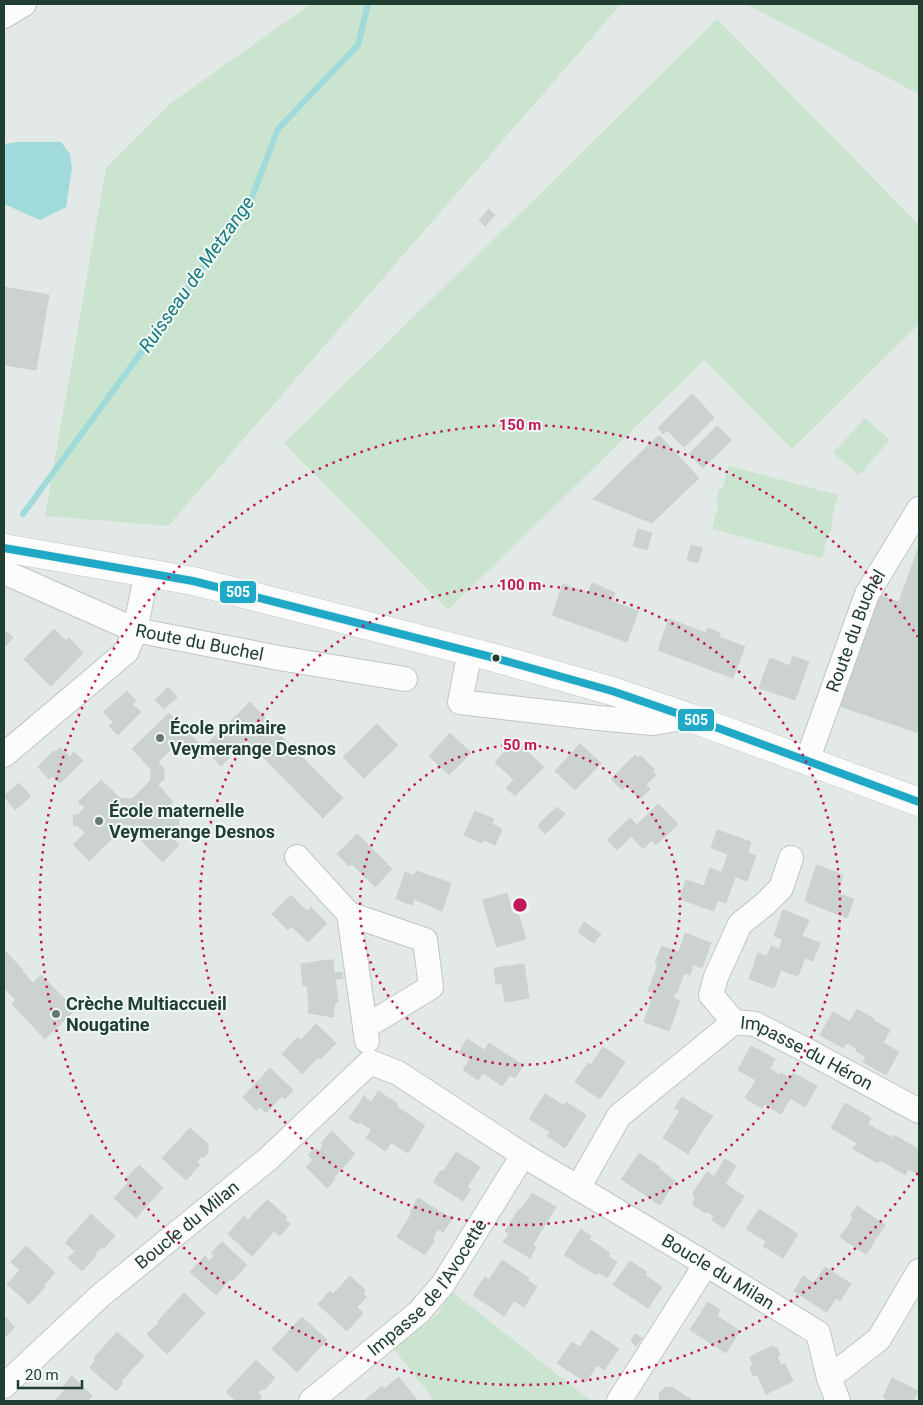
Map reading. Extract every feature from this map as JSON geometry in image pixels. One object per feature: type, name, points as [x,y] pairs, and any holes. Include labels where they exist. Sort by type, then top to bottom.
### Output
[{"type":"main road","points":[[4,548],[193,580],[470,651],[612,691],[919,802]]},
{"type":"street","points":[[4,16],[24,4]]},
{"type":"street","name":"Route du Buchel","points":[[807,761],[867,594],[919,509]]},
{"type":"street","name":"Route du Buchel","points":[[4,572],[135,630],[405,680]]},
{"type":"street","points":[[4,755],[127,651],[135,630],[148,572]]},
{"type":"street","points":[[470,651],[460,702],[653,723],[688,717]]},
{"type":"street","points":[[297,857],[349,914],[425,940],[431,987],[365,1027]]},
{"type":"street","name":"Impasse du Héron","points":[[791,858],[781,888],[740,924],[716,977],[711,995],[734,1022],[755,1024],[919,1110]]},
{"type":"street","points":[[349,914],[370,1062]]},
{"type":"street","points":[[578,1188],[620,1116],[734,1022]]},
{"type":"street","name":"Boucle du Milan","points":[[4,1386],[100,1296],[268,1159],[370,1062],[398,1073],[524,1155],[818,1333],[829,1378],[838,1401]]},
{"type":"street","name":"Impasse de l'Avocette","points":[[310,1401],[420,1312],[443,1284],[524,1155]]},
{"type":"street","points":[[619,1401],[706,1264]]},
{"type":"street","points":[[829,1378],[879,1339],[919,1271]]},
{"type":"green space","points":[[311,4],[621,4],[168,526],[45,516],[106,168],[171,103]]},
{"type":"green space","points":[[746,4],[919,4],[919,94]]},
{"type":"green space","points":[[717,19],[919,225],[919,324],[792,449],[704,360],[448,610],[284,443]]},
{"type":"green space","points":[[865,418],[890,440],[859,475],[833,453]]},
{"type":"green space","points":[[729,466],[838,495],[831,521],[833,522],[830,534],[828,533],[822,558],[712,529],[719,503],[716,502],[719,489],[722,489]]},
{"type":"green space","points":[[451,1291],[591,1401],[435,1401],[394,1349],[439,1313]]},
{"type":"water","points":[[18,142],[61,142],[70,154],[72,169],[66,207],[40,220],[4,204],[4,144]]},
{"type":"building","points":[[489,209],[495,215],[485,226],[479,220]]},
{"type":"building","points":[[4,287],[49,295],[36,370],[4,365]]},
{"type":"building","points":[[692,394],[700,402],[683,419],[675,411]]},
{"type":"building","points":[[700,402],[714,418],[684,447],[667,430],[663,434],[658,428],[675,411],[683,419]]},
{"type":"building","points":[[717,426],[727,436],[699,464],[689,454]]},
{"type":"building","points":[[659,435],[699,478],[652,523],[593,499]]},
{"type":"building","points":[[727,436],[731,440],[703,468],[699,464]]},
{"type":"building","points":[[638,529],[652,533],[647,550],[633,546]]},
{"type":"building","points":[[691,545],[702,548],[698,563],[687,560]]},
{"type":"building","points":[[919,546],[919,733],[839,706],[878,595],[899,602]]},
{"type":"building","points":[[592,583],[603,587],[600,597],[588,593]]},
{"type":"building","points":[[563,584],[600,597],[588,628],[552,615]]},
{"type":"building","points":[[603,588],[615,593],[612,601],[600,597]]},
{"type":"building","points":[[600,597],[638,611],[627,642],[588,628]]},
{"type":"building","points":[[669,619],[706,633],[695,664],[658,650]]},
{"type":"building","points":[[708,628],[720,633],[719,637],[745,647],[733,678],[695,664]]},
{"type":"building","points":[[54,629],[66,641],[69,638],[83,653],[51,686],[24,659]]},
{"type":"building","points":[[4,630],[13,637],[4,648]]},
{"type":"building","points":[[793,656],[809,662],[795,700],[759,688],[770,658],[790,666]]},
{"type":"building","points":[[168,687],[177,697],[164,709],[155,700]]},
{"type":"building","points":[[127,691],[136,701],[132,704],[141,712],[118,735],[109,726],[113,722],[103,712]]},
{"type":"building","points":[[250,702],[267,720],[221,766],[203,748]]},
{"type":"building","points":[[169,713],[195,739],[188,745],[181,739],[158,762],[164,768],[164,779],[158,785],[173,802],[167,808],[174,814],[178,814],[179,825],[175,825],[168,833],[179,845],[163,862],[132,831],[132,825],[121,824],[121,830],[89,861],[73,845],[85,833],[77,825],[74,826],[73,815],[78,815],[85,807],[78,802],[95,786],[114,804],[120,798],[132,799],[151,780],[151,769],[132,749]]},
{"type":"building","points":[[266,721],[343,798],[323,818],[246,740]]},
{"type":"building","points":[[377,724],[398,745],[364,778],[343,757]]},
{"type":"building","points":[[450,733],[471,753],[449,775],[429,756]]},
{"type":"building","points":[[195,739],[207,752],[201,759],[188,745]]},
{"type":"building","points":[[516,740],[536,760],[516,782],[495,762]]},
{"type":"building","points":[[580,744],[601,763],[575,790],[555,771]]},
{"type":"building","points":[[60,748],[70,757],[74,752],[83,761],[60,783],[52,776],[49,779],[38,767],[54,751]]},
{"type":"building","points":[[635,755],[638,758],[641,756],[655,770],[652,772],[656,775],[646,785],[650,789],[640,799],[626,785],[622,790],[611,779]]},
{"type":"building","points":[[536,760],[544,767],[515,796],[506,788],[514,780],[516,782]]},
{"type":"building","points":[[101,780],[120,798],[114,804],[95,786]]},
{"type":"building","points":[[19,783],[31,796],[23,803],[11,790]]},
{"type":"building","points":[[11,790],[23,803],[15,810],[4,796]]},
{"type":"building","points":[[658,804],[678,824],[656,845],[637,825]]},
{"type":"building","points":[[557,807],[565,814],[552,827],[544,819]]},
{"type":"building","points":[[475,811],[494,819],[488,831],[470,822]]},
{"type":"building","points":[[630,818],[652,840],[643,849],[631,836],[617,850],[607,840]]},
{"type":"building","points":[[544,819],[552,827],[545,834],[538,826]]},
{"type":"building","points":[[470,822],[488,831],[482,843],[464,835]]},
{"type":"building","points":[[492,824],[502,829],[495,845],[484,840]]},
{"type":"building","points":[[717,830],[740,838],[737,848],[756,856],[747,881],[722,872],[728,854],[711,848]]},
{"type":"building","points":[[357,834],[392,869],[375,887],[352,864],[349,866],[337,854]]},
{"type":"building","points":[[740,838],[751,842],[748,852],[737,848]]},
{"type":"building","points":[[817,865],[843,875],[837,893],[854,899],[847,918],[817,906],[820,896],[808,891]]},
{"type":"building","points":[[710,868],[735,877],[726,903],[706,896],[702,907],[680,899],[686,880],[704,886]]},
{"type":"building","points":[[416,871],[451,883],[442,911],[414,899],[412,905],[396,899],[405,872],[414,876]]},
{"type":"building","points":[[808,891],[820,896],[817,906],[805,901]]},
{"type":"building","points":[[507,893],[513,914],[518,913],[526,939],[500,946],[495,929],[497,928],[495,924],[490,926],[483,900]]},
{"type":"building","points":[[291,895],[307,911],[311,907],[327,923],[308,942],[291,926],[288,930],[272,914]]},
{"type":"building","points":[[706,896],[717,900],[714,911],[702,907]]},
{"type":"building","points":[[783,910],[809,920],[802,936],[820,943],[813,961],[792,953],[795,944],[774,936]]},
{"type":"building","points":[[584,922],[601,934],[594,943],[578,932]]},
{"type":"building","points":[[495,924],[500,946],[497,947],[490,926]]},
{"type":"building","points":[[685,933],[711,943],[702,968],[682,961],[678,971],[655,963],[662,946],[679,952]]},
{"type":"building","points":[[782,940],[795,944],[792,953],[779,949]]},
{"type":"building","points":[[771,946],[783,950],[779,961],[767,956]]},
{"type":"building","points":[[4,950],[33,983],[41,975],[75,1010],[45,1039],[12,1004],[16,1000],[4,990]]},
{"type":"building","points":[[783,950],[805,958],[798,976],[781,970],[774,988],[749,979],[758,953],[779,961]]},
{"type":"building","points":[[329,960],[331,980],[335,979],[338,1002],[309,1006],[307,985],[303,986],[301,964]]},
{"type":"building","points":[[329,960],[333,960],[334,973],[342,972],[343,978],[331,980]]},
{"type":"building","points":[[682,961],[693,965],[690,975],[678,971]]},
{"type":"building","points":[[524,964],[529,998],[505,1002],[502,983],[496,984],[494,968]]},
{"type":"building","points":[[658,964],[684,973],[677,993],[675,993],[673,998],[680,1001],[669,1031],[644,1022],[654,993],[648,991]]},
{"type":"building","points":[[335,1003],[333,1017],[308,1013],[309,1006]]},
{"type":"building","points":[[857,1009],[874,1019],[863,1039],[854,1033],[843,1048],[820,1035],[833,1012],[850,1022]]},
{"type":"building","points":[[873,1020],[890,1030],[883,1043],[899,1052],[886,1075],[863,1062],[872,1046],[862,1040]]},
{"type":"building","points":[[316,1024],[336,1043],[320,1059],[318,1057],[302,1074],[282,1054],[298,1037],[301,1040]]},
{"type":"building","points":[[854,1033],[863,1039],[857,1049],[847,1043]]},
{"type":"building","points":[[467,1039],[481,1048],[473,1061],[459,1053]]},
{"type":"building","points":[[862,1040],[872,1046],[866,1057],[856,1051]]},
{"type":"building","points":[[489,1043],[523,1065],[515,1078],[510,1075],[502,1086],[483,1073],[478,1080],[463,1070],[470,1059],[473,1061],[481,1048],[485,1050]]},
{"type":"building","points":[[751,1046],[775,1059],[764,1080],[773,1086],[762,1108],[745,1098],[756,1080],[738,1070]]},
{"type":"building","points":[[603,1047],[625,1062],[613,1080],[609,1078],[597,1097],[575,1082],[588,1063],[591,1065]]},
{"type":"building","points":[[270,1068],[293,1090],[285,1099],[282,1096],[266,1113],[260,1107],[257,1111],[243,1097]]},
{"type":"building","points":[[770,1069],[780,1075],[773,1086],[764,1080]]},
{"type":"building","points":[[781,1073],[790,1078],[784,1090],[774,1084]]},
{"type":"building","points":[[793,1073],[817,1086],[805,1107],[790,1098],[781,1114],[764,1104],[774,1084],[784,1090]]},
{"type":"building","points":[[609,1078],[613,1080],[600,1099],[597,1097]]},
{"type":"building","points":[[378,1091],[398,1104],[395,1108],[376,1095]]},
{"type":"building","points":[[545,1094],[564,1106],[563,1111],[581,1123],[565,1148],[547,1136],[550,1132],[529,1119]]},
{"type":"building","points":[[376,1095],[415,1119],[398,1147],[360,1122],[358,1124],[349,1118],[360,1102],[368,1107]]},
{"type":"building","points":[[364,1096],[371,1102],[368,1107],[360,1102]]},
{"type":"building","points":[[682,1097],[706,1112],[699,1123],[705,1127],[688,1154],[663,1138],[680,1111],[675,1108]]},
{"type":"building","points":[[566,1102],[586,1115],[581,1123],[563,1111]]},
{"type":"building","points":[[845,1103],[871,1118],[868,1124],[892,1138],[878,1163],[853,1149],[857,1143],[831,1128]]},
{"type":"building","points":[[706,1112],[713,1116],[705,1127],[699,1123]]},
{"type":"building","points":[[415,1119],[425,1125],[408,1153],[398,1147]]},
{"type":"building","points":[[190,1128],[208,1144],[208,1153],[203,1158],[201,1156],[197,1162],[200,1165],[186,1180],[162,1158]]},
{"type":"building","points":[[372,1129],[391,1142],[386,1151],[366,1138]]},
{"type":"building","points":[[332,1131],[355,1154],[334,1177],[335,1179],[327,1188],[306,1167],[313,1160],[308,1155],[316,1148],[319,1151],[323,1146],[321,1143]]},
{"type":"building","points":[[894,1135],[918,1149],[919,1146],[919,1175],[908,1169],[905,1175],[880,1160]]},
{"type":"building","points":[[456,1152],[480,1167],[467,1187],[471,1189],[463,1201],[433,1182],[441,1170],[443,1172]]},
{"type":"building","points":[[639,1153],[660,1167],[658,1168],[675,1181],[660,1205],[641,1192],[643,1189],[624,1176]]},
{"type":"building","points":[[725,1159],[736,1166],[725,1184],[719,1185],[714,1177]]},
{"type":"building","points":[[139,1165],[159,1184],[146,1198],[150,1202],[136,1218],[114,1198],[128,1183],[125,1180]]},
{"type":"building","points":[[707,1172],[714,1177],[719,1185],[725,1184],[744,1196],[724,1228],[712,1220],[714,1216],[706,1211],[705,1213],[692,1204],[695,1199],[693,1193]]},
{"type":"building","points":[[624,1176],[643,1189],[641,1192],[621,1179]]},
{"type":"building","points":[[159,1184],[163,1188],[150,1202],[146,1198]]},
{"type":"building","points":[[532,1193],[556,1207],[533,1244],[536,1247],[530,1258],[503,1242],[509,1234],[505,1231]]},
{"type":"building","points":[[418,1198],[452,1219],[443,1232],[438,1229],[433,1237],[434,1241],[425,1255],[397,1237],[412,1213],[410,1212]]},
{"type":"building","points":[[267,1200],[272,1204],[264,1213],[259,1208]]},
{"type":"building","points":[[272,1204],[287,1217],[285,1219],[290,1224],[280,1236],[274,1231],[252,1256],[228,1234],[244,1216],[248,1220],[259,1208],[264,1213]]},
{"type":"building","points":[[857,1206],[885,1225],[866,1254],[840,1237],[853,1219],[851,1215]]},
{"type":"building","points":[[759,1209],[798,1234],[783,1258],[763,1246],[766,1241],[746,1229]]},
{"type":"building","points":[[91,1214],[115,1236],[104,1248],[101,1247],[95,1254],[96,1256],[82,1271],[68,1258],[75,1251],[65,1243]]},
{"type":"building","points":[[581,1229],[591,1236],[589,1239],[610,1253],[596,1275],[564,1255]]},
{"type":"building","points":[[222,1242],[247,1265],[233,1280],[229,1280],[216,1295],[190,1272],[205,1256],[209,1261],[214,1256],[211,1253]]},
{"type":"building","points":[[26,1246],[35,1254],[20,1270],[11,1262]]},
{"type":"building","points":[[35,1254],[55,1273],[29,1304],[7,1284]]},
{"type":"building","points":[[608,1256],[617,1262],[607,1278],[598,1272]]},
{"type":"building","points":[[502,1260],[529,1278],[504,1316],[473,1295],[485,1277],[489,1280]]},
{"type":"building","points":[[630,1261],[647,1272],[645,1275],[662,1287],[648,1308],[613,1285]]},
{"type":"building","points":[[825,1267],[851,1284],[840,1301],[833,1296],[823,1310],[794,1291],[803,1276],[814,1283]]},
{"type":"building","points":[[350,1276],[365,1290],[363,1293],[367,1297],[357,1307],[363,1313],[347,1331],[318,1304],[330,1291],[333,1294]]},
{"type":"building","points":[[527,1280],[537,1287],[524,1307],[514,1301]]},
{"type":"building","points":[[184,1293],[205,1313],[167,1354],[147,1334],[159,1323],[158,1321]]},
{"type":"building","points":[[833,1296],[836,1298],[827,1312],[823,1310]]},
{"type":"building","points":[[708,1302],[720,1310],[717,1316],[740,1331],[726,1353],[690,1330]]},
{"type":"building","points":[[4,1316],[15,1327],[4,1338]]},
{"type":"building","points":[[302,1317],[327,1340],[297,1372],[272,1349]]},
{"type":"building","points":[[591,1330],[619,1349],[604,1370],[597,1365],[586,1382],[557,1363],[572,1342],[580,1347]]},
{"type":"building","points":[[117,1332],[144,1356],[121,1381],[123,1383],[116,1391],[90,1368],[96,1360],[94,1358]]},
{"type":"building","points":[[635,1334],[642,1338],[636,1346],[631,1341]]},
{"type":"building","points":[[772,1346],[777,1348],[780,1355],[777,1357],[781,1365],[785,1364],[793,1381],[766,1394],[758,1376],[753,1375],[750,1368],[753,1364],[750,1357]]},
{"type":"building","points":[[256,1360],[275,1378],[264,1390],[262,1389],[258,1393],[262,1397],[258,1401],[236,1401],[226,1392]]},
{"type":"building","points":[[72,1376],[92,1396],[87,1401],[54,1401],[66,1389],[63,1386]]},
{"type":"building","points":[[399,1377],[416,1399],[414,1401],[364,1401],[382,1386],[384,1389]]},
{"type":"building","points":[[892,1378],[918,1391],[913,1401],[886,1401],[887,1399],[883,1397]]},
{"type":"building","points":[[672,1387],[693,1401],[660,1401],[659,1394],[664,1388]]},
{"type":"waterway","name":"Ruisseau de Metzange","points":[[23,514],[249,205],[278,129],[358,45],[368,4]]},
{"type":"transit line","name":"505","points":[[4,548],[193,581],[495,658],[612,691],[919,802]]},
{"type":"place","name":"École primaire Veymerange Desnos","points":[[160,738]]},
{"type":"place","name":"École maternelle Veymerange Desnos","points":[[99,821]]},
{"type":"place","name":"Crèche Multiaccueil Nougatine","points":[[56,1014]]}]
